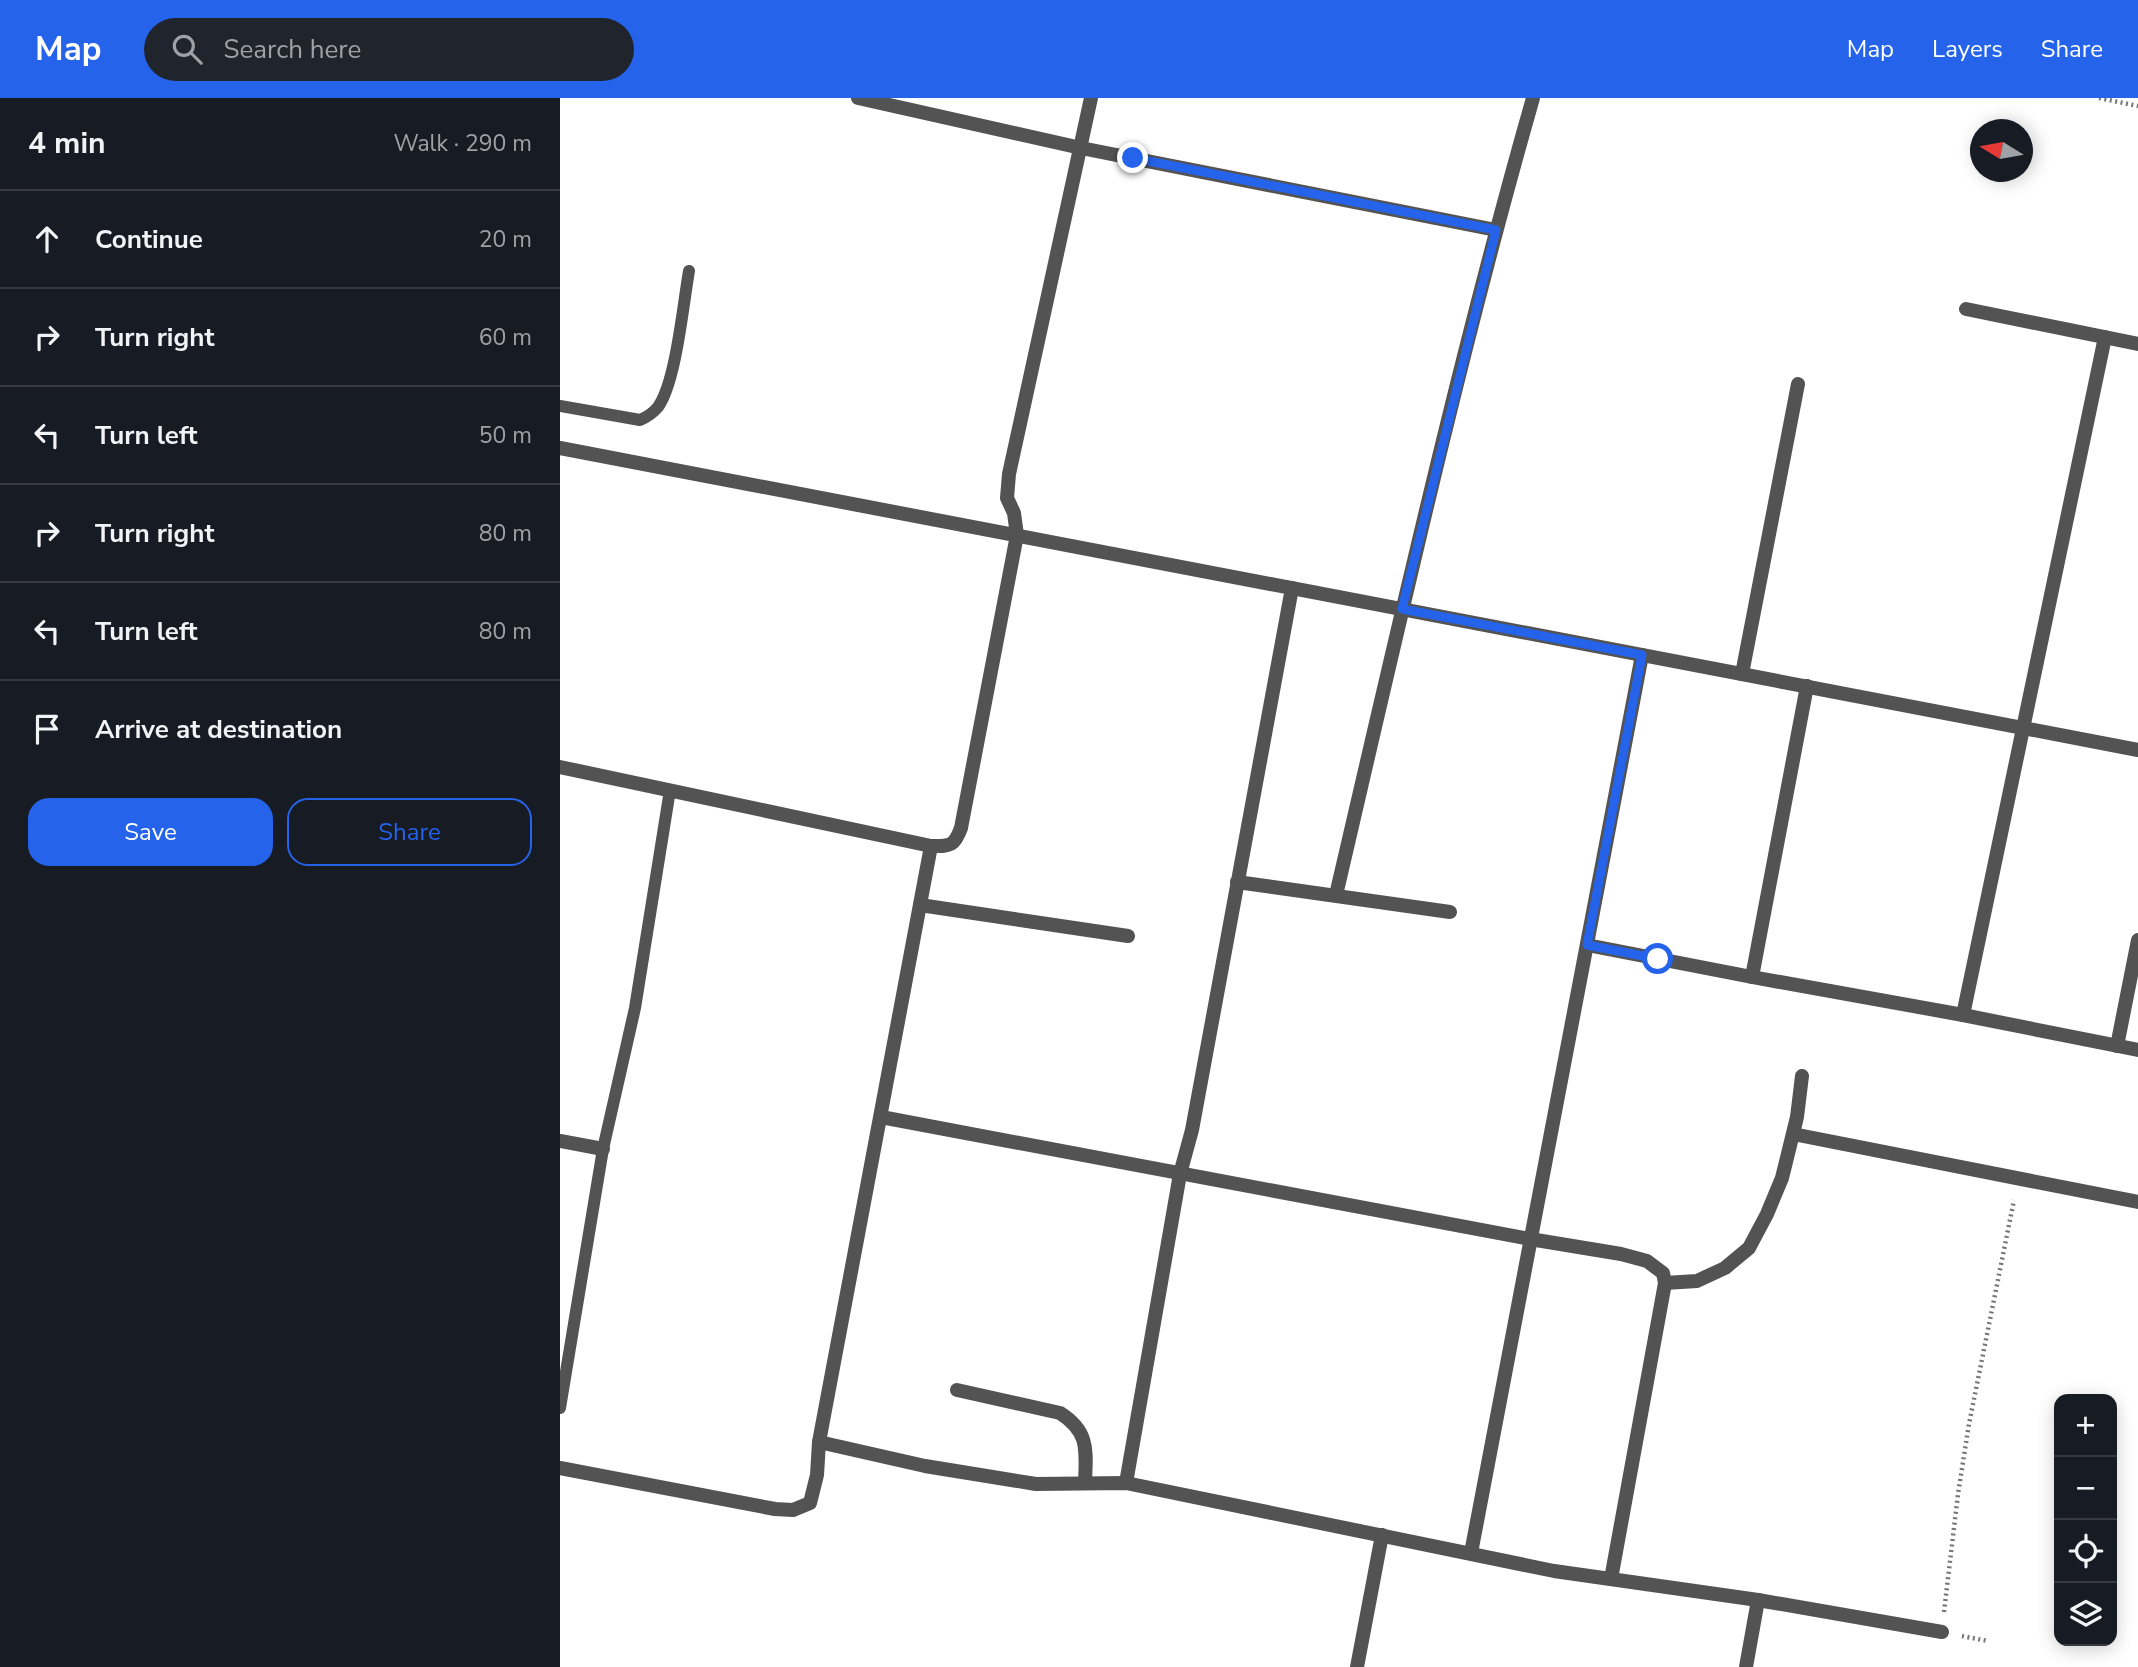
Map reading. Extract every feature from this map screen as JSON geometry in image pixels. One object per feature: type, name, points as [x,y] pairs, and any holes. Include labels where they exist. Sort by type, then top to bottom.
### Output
[{"type":"street","points":[[858,98],[1082,148],[1496,230]]},
{"type":"street","points":[[560,767],[931,846],[948,846],[956,839],[961,828],[1017,536],[1014,513],[1007,498],[1009,474],[1091,98]]},
{"type":"street","points":[[1336,895],[1402,609],[1496,230],[1534,98]]},
{"type":"street","points":[[1966,309],[2138,344]]},
{"type":"street","points":[[1963,1015],[2105,337]]},
{"type":"street","points":[[1742,674],[1798,384]]},
{"type":"street","points":[[560,448],[2138,750]]},
{"type":"street","points":[[1126,1483],[1180,1174],[1192,1130],[1292,588]]},
{"type":"street","points":[[1471,1553],[1642,655]]},
{"type":"street","points":[[1752,977],[1807,686]]},
{"type":"street","points":[[560,1468],[793,1510],[810,1503],[931,846]]},
{"type":"street","points":[[1237,882],[1450,912]]},
{"type":"street","points":[[920,905],[1128,936]]},
{"type":"street","points":[[2117,1046],[2138,940]]},
{"type":"street","points":[[1587,945],[2138,1050]]},
{"type":"street","points":[[1665,1283],[1698,1281],[1725,1268],[1749,1248],[1782,1178],[1793,1134],[1802,1076]]},
{"type":"street","points":[[881,1117],[1647,1261],[1663,1273],[1665,1283],[1611,1579]]},
{"type":"street","points":[[1793,1134],[2138,1202]]},
{"type":"street","points":[[560,1141],[603,1149]]},
{"type":"street","points":[[957,1390],[1060,1413],[1072,1420],[1082,1431],[1086,1456],[1085,1483]]},
{"type":"street","points":[[820,1442],[925,1466],[1036,1484],[1126,1483],[1554,1571],[1758,1600],[1942,1632]]},
{"type":"street","points":[[1357,1667],[1382,1535]]},
{"type":"street","points":[[1745,1667],[1758,1600]]},
{"type":"lane","points":[[560,406],[640,420],[657,408],[671,372],[689,271]]},
{"type":"lane","points":[[560,1408],[603,1149],[635,1008],[670,790]]},
{"type":"path","points":[[2099,98],[2138,106]]},
{"type":"path","points":[[1942,1632],[1969,1424],[2018,1179]]},
{"type":"route","points":[[1133,158],[1496,230],[1402,609],[1642,655],[1587,945],[1658,959]]}]
